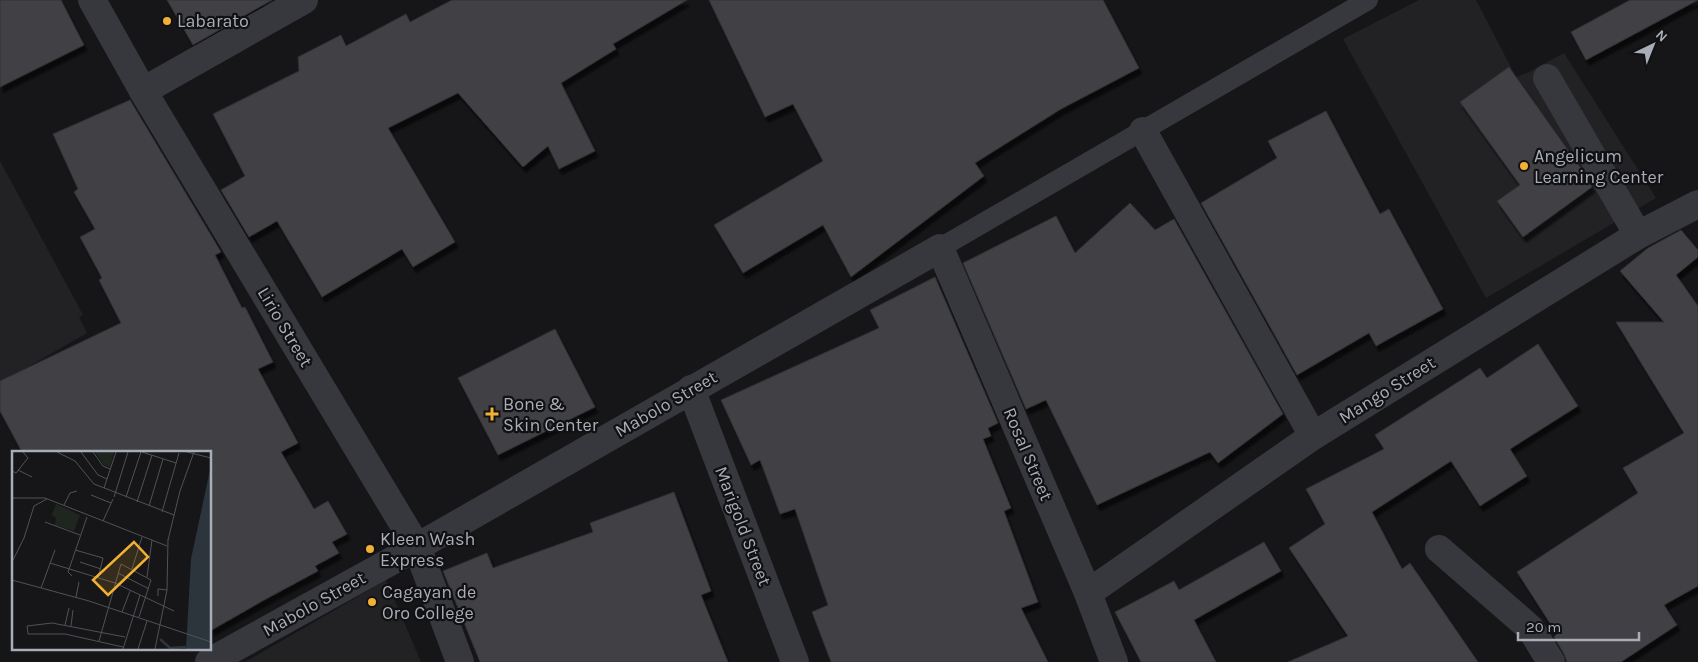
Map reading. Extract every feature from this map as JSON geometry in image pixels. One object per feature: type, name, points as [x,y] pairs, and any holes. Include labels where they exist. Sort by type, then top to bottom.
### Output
[{"type":"street","name":"Lirio Street","points":[[92,0],[143,91],[416,547],[460,662]]},
{"type":"street","points":[[143,91],[304,0]]},
{"type":"street","points":[[1547,78],[1638,235]]},
{"type":"street","points":[[1143,131],[1313,436]]},
{"type":"street","name":"Mango Street","points":[[1088,593],[1313,436],[1638,235],[1698,204]]},
{"type":"street","name":"Mabolo Street","points":[[209,662],[416,547],[940,248]]},
{"type":"street","name":"Rosal Street","points":[[940,248],[1088,593],[1114,662]]},
{"type":"street","name":"Marigold Street","points":[[691,389],[795,662]]},
{"type":"street","points":[[1439,549],[1531,629],[1552,662]]},
{"type":"lane","points":[[940,248],[1368,0]]},
{"type":"shaded area","name":"Angelicum Learning Center","points":[[1419,0],[1476,0],[1516,77],[1564,53],[1656,198],[1486,298],[1343,39]]},
{"type":"shaded area","points":[[0,161],[83,315],[79,317],[87,333],[0,383]]},
{"type":"shaded area","name":"Cagayan de Oro College","points":[[386,580],[421,662],[245,662],[311,624]]},
{"type":"building","points":[[0,0],[61,0],[84,45],[0,87]]},
{"type":"building","points":[[167,0],[272,0],[193,45]]},
{"type":"building","points":[[452,0],[687,0],[613,44],[616,49],[561,83],[595,151],[559,169],[548,146],[523,167],[458,93],[388,128],[455,242],[413,267],[402,249],[322,297],[277,221],[249,237],[221,190],[245,176],[213,114],[299,71],[298,57],[341,35],[346,46],[406,14],[410,22]]},
{"type":"building","points":[[709,0],[1103,0],[1139,68],[1061,109],[975,163],[984,176],[851,277],[823,225],[743,273],[714,225],[823,161],[793,104],[765,117]]},
{"type":"building","points":[[1630,0],[1698,0],[1586,60],[1571,32]]},
{"type":"building","points":[[1509,67],[1580,167],[1592,187],[1523,237],[1497,201],[1520,185],[1460,102]]},
{"type":"building","points":[[130,100],[221,252],[215,255],[242,308],[245,307],[273,362],[258,369],[298,443],[281,452],[314,509],[328,501],[347,534],[332,542],[339,553],[315,566],[318,571],[211,630],[211,451],[21,451],[0,411],[0,381],[121,323],[99,280],[102,278],[80,237],[95,229],[74,192],[78,189],[53,134]]},
{"type":"building","points":[[1326,111],[1380,214],[1389,209],[1443,309],[1376,346],[1369,333],[1297,375],[1201,203],[1277,158],[1268,141]]},
{"type":"building","points":[[1130,203],[1155,230],[1174,219],[1283,414],[1218,463],[1210,452],[1097,505],[1046,400],[1026,409],[963,263],[1056,216],[1075,253]]},
{"type":"building","points":[[1681,230],[1698,250],[1698,257],[1676,275],[1698,306],[1698,586],[1664,605],[1677,625],[1621,662],[1567,662],[1554,637],[1557,634],[1517,572],[1638,493],[1623,468],[1684,433],[1616,322],[1664,322],[1620,271],[1648,248]]},
{"type":"building","points":[[935,277],[998,423],[988,428],[991,436],[983,439],[1011,508],[1004,511],[1038,602],[1021,608],[1048,662],[831,662],[812,612],[828,605],[795,509],[780,514],[760,460],[751,465],[721,400],[879,328],[870,310]]},
{"type":"building","points":[[555,329],[595,407],[498,455],[458,378]]},
{"type":"building","points":[[1538,344],[1578,406],[1510,449],[1527,476],[1480,506],[1451,461],[1372,512],[1402,569],[1410,563],[1478,662],[1288,662],[1348,636],[1289,548],[1325,524],[1306,489],[1384,449],[1375,435],[1480,368],[1487,378]]},
{"type":"building","points":[[674,492],[711,591],[701,595],[728,662],[480,662],[443,571],[487,553],[493,568],[593,532],[590,523]]},
{"type":"building","points":[[1264,542],[1281,571],[1194,620],[1216,662],[1141,662],[1115,612],[1174,581],[1179,590]]},
{"type":"place","name":"Labarato","points":[[167,21]]},
{"type":"place","name":"Angelicum Learning Center","points":[[1524,166]]},
{"type":"place","name":"Bone & Skin Center","points":[[492,414]]},
{"type":"place","name":"Kleen Wash Express","points":[[370,549]]},
{"type":"place","name":"Cagayan de Oro College","points":[[372,602]]}]
